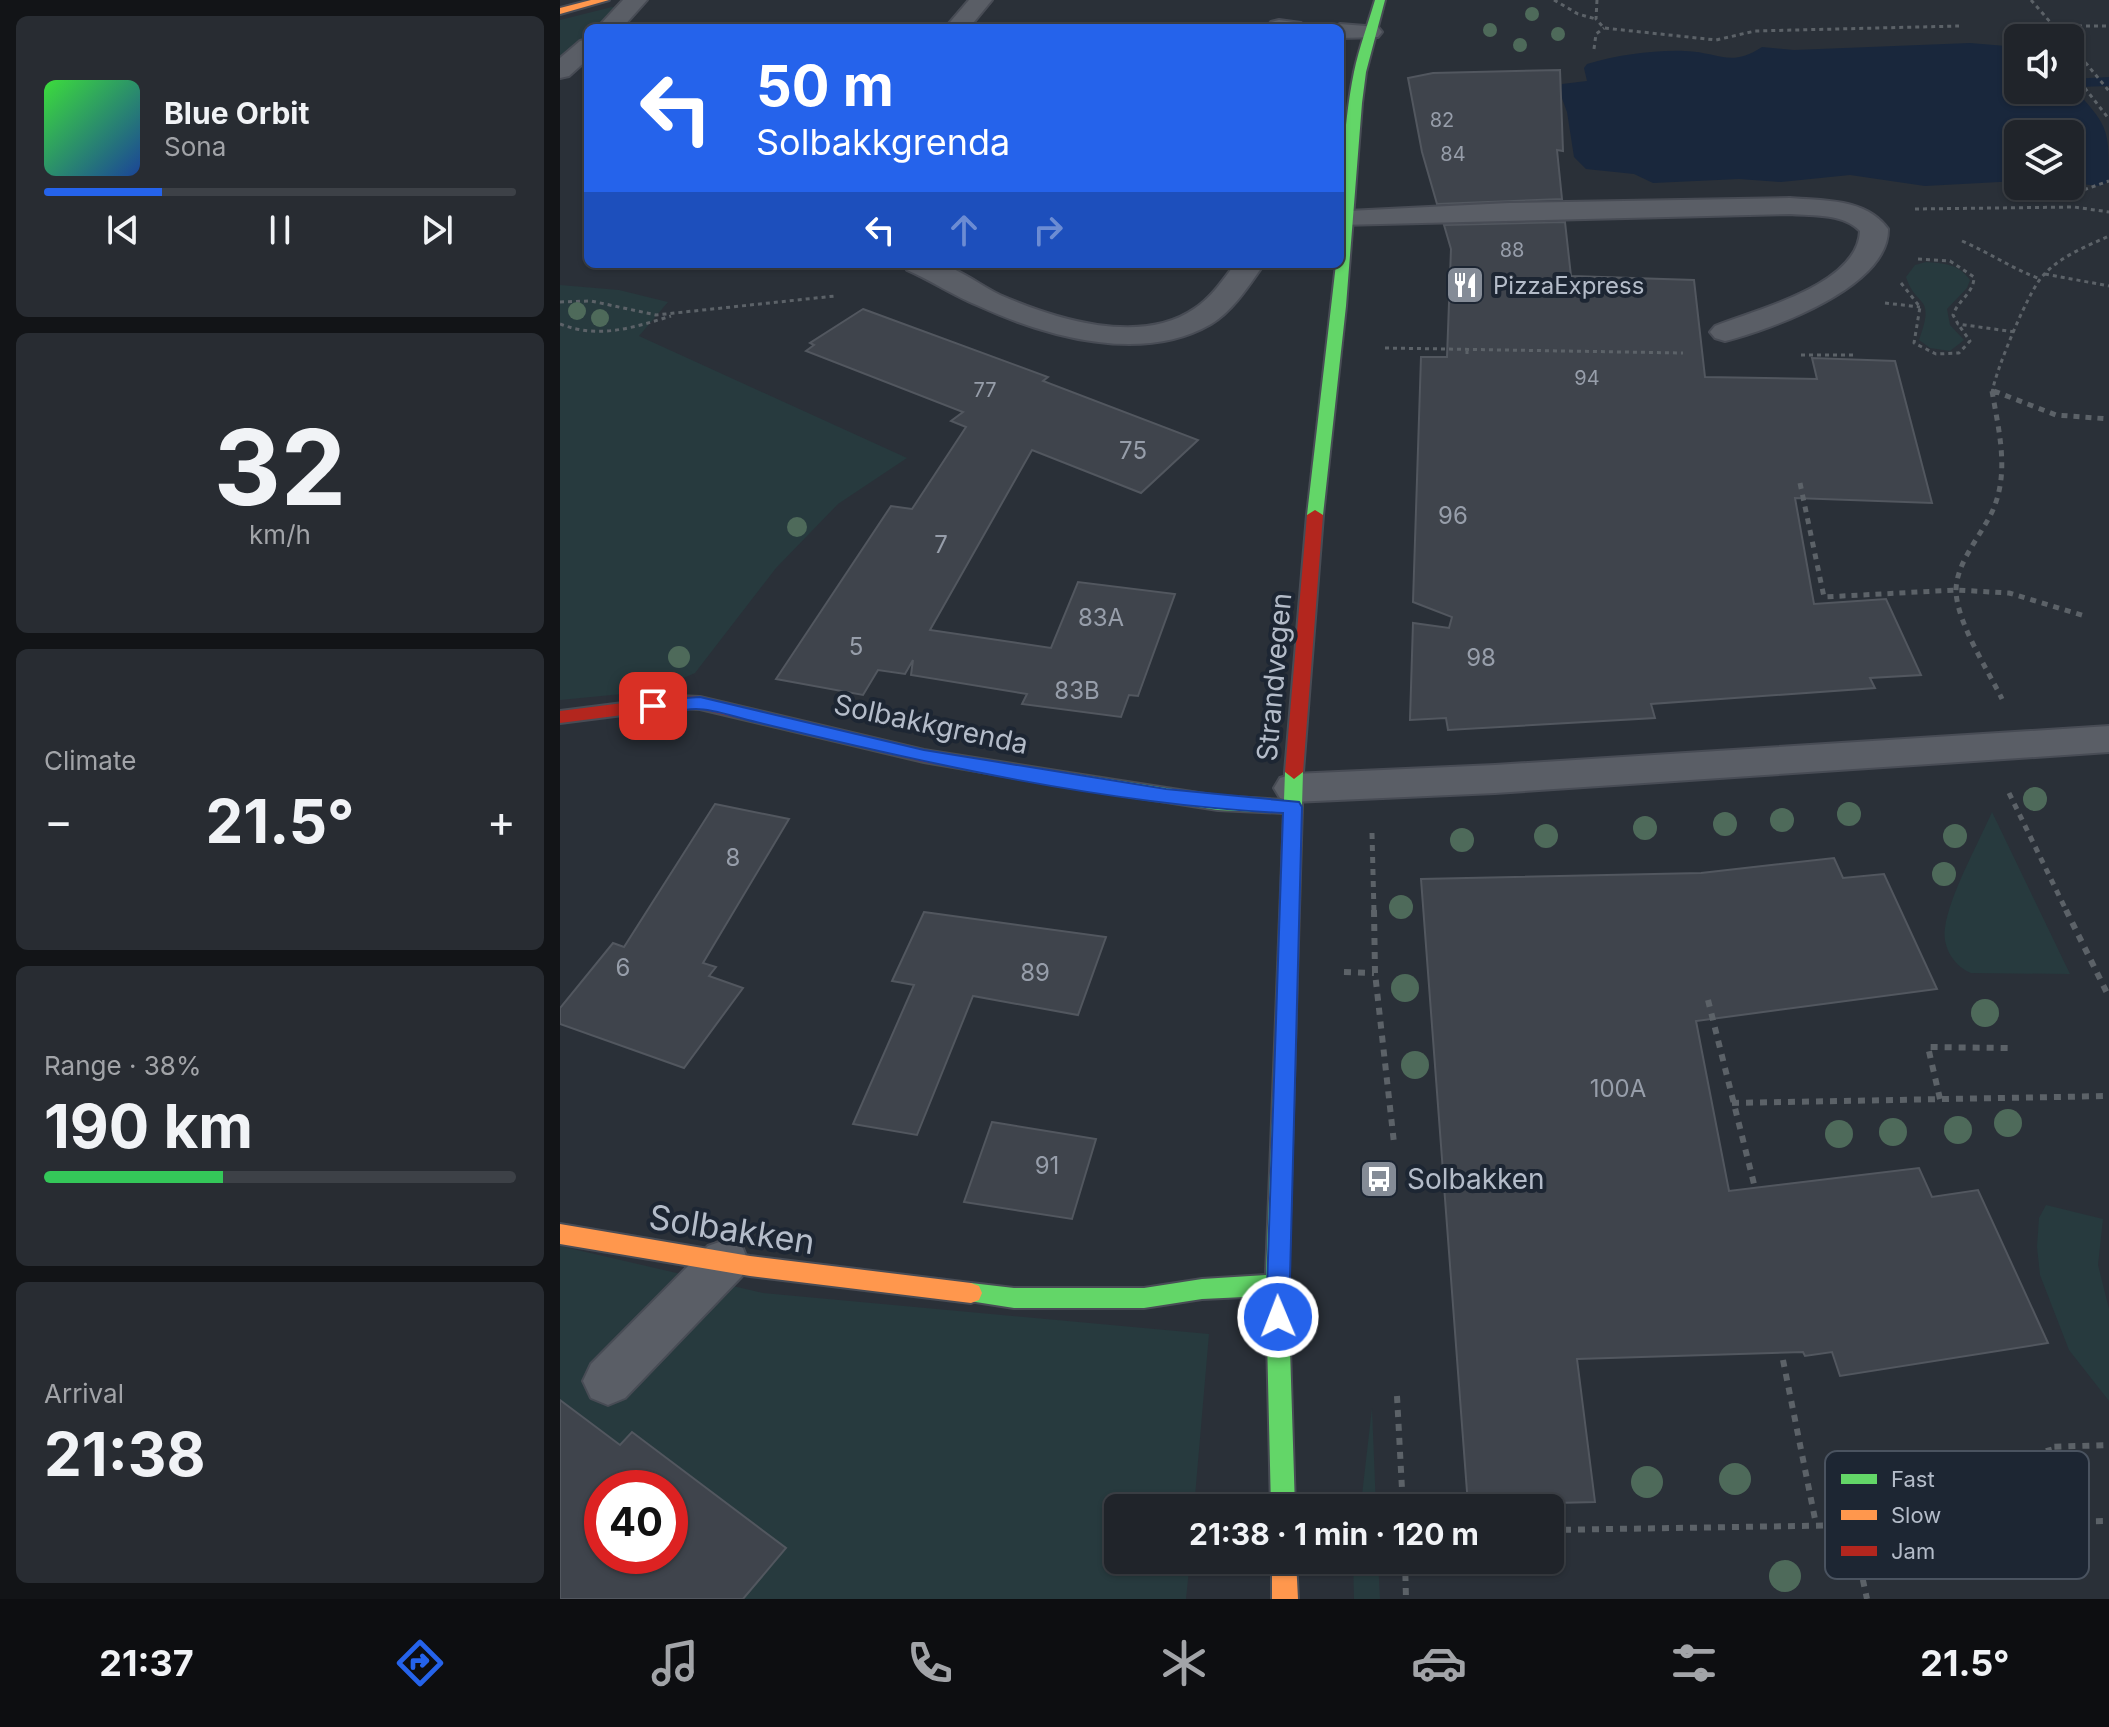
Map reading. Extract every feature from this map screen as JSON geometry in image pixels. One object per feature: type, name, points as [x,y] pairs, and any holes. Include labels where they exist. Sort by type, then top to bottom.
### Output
[{"type":"street","points":[[560,11],[604,0]]},
{"type":"street","name":"Strandvegen","points":[[1344,254],[1348,219],[1346,144],[1360,72],[1380,0]]},
{"type":"street","name":"Strandvegen","points":[[1283,1494],[1277,1285],[1293,798],[1319,471],[1342,268]]},
{"type":"street","name":"Solbakkgrenda","points":[[560,717],[678,702],[700,703],[924,756],[1187,799],[1293,798]]},
{"type":"street","name":"Solbakken","points":[[560,1234],[905,1287],[1014,1298],[1144,1298],[1202,1289],[1277,1285]]},
{"type":"street","points":[[1284,1574],[1285,1599]]},
{"type":"lane","points":[[613,24],[636,0]]},
{"type":"lane","points":[[960,24],[981,0]]},
{"type":"lane","points":[[1344,31],[1370,32]]},
{"type":"lane","points":[[560,71],[584,50]]},
{"type":"lane","points":[[1348,219],[1509,211],[1790,206],[1845,211],[1863,218],[1874,229],[1875,237],[1861,262],[1845,279],[1725,332]]},
{"type":"lane","points":[[925,268],[999,305],[1105,335],[1140,336],[1168,332],[1203,317],[1246,268]]},
{"type":"lane","points":[[1293,798],[2109,739]]},
{"type":"lane","points":[[608,1381],[725,1261]]},
{"type":"path","points":[[1554,0],[1578,14],[1596,19],[1604,28],[1716,40],[1755,31],[1959,26]]},
{"type":"path","points":[[1596,19],[1597,0]]},
{"type":"path","points":[[2031,0],[2052,24]]},
{"type":"path","points":[[2084,26],[2109,26]]},
{"type":"path","points":[[1594,49],[1596,34],[1604,28]]},
{"type":"path","points":[[2084,60],[2108,89]]},
{"type":"path","points":[[2084,87],[2109,119]]},
{"type":"path","points":[[2084,190],[2109,181]]},
{"type":"path","points":[[1863,218],[1916,209],[2074,207],[2109,212]]},
{"type":"path","points":[[2006,709],[1961,615],[1956,590],[1962,566],[1993,510],[2002,477],[2003,452],[1992,405],[1992,390],[2040,279],[2066,256],[2109,236]]},
{"type":"path","points":[[1962,241],[1986,251],[2017,272],[2040,279]]},
{"type":"path","points":[[1899,277],[1920,307],[1914,343],[1940,355],[1962,352],[1970,341],[1953,315],[1954,309],[1975,284],[1974,277],[1950,261],[1913,261]]},
{"type":"path","points":[[2044,274],[2109,286]]},
{"type":"path","points":[[560,302],[591,301],[656,315],[835,296]]},
{"type":"path","points":[[560,324],[586,333],[607,333],[683,312]]},
{"type":"path","points":[[1958,324],[2015,332]]},
{"type":"path","points":[[1376,348],[1685,353]]},
{"type":"path","points":[[1467,350],[1467,358]]},
{"type":"path","points":[[1794,354],[1856,355]]},
{"type":"path","points":[[1992,390],[2056,415],[2109,419]]},
{"type":"path","points":[[1800,483],[1824,597],[1956,590],[2009,593],[2085,616]]},
{"type":"path","points":[[2005,747],[2003,780],[2109,997]]},
{"type":"path","points":[[1372,820],[1375,973],[1394,1143]]},
{"type":"path","points":[[1708,1000],[1754,1184]]},
{"type":"path","points":[[1940,1099],[1928,1047],[2008,1048]]},
{"type":"path","points":[[1732,1103],[2109,1096]]},
{"type":"path","points":[[1783,1360],[1816,1524]]},
{"type":"path","points":[[1397,1396],[1402,1494]]},
{"type":"path","points":[[2049,1451],[2048,1447],[2109,1445]]},
{"type":"path","points":[[2089,1521],[2109,1521]]},
{"type":"path","points":[[1564,1530],[1825,1524]]},
{"type":"path","points":[[1405,1574],[1406,1599]]},
{"type":"path","points":[[1863,1579],[1867,1599]]},
{"type":"green space","points":[[616,7],[604,24],[584,24],[584,43],[560,64],[560,20]]},
{"type":"green space","points":[[1926,262],[1956,268],[1970,280],[1967,288],[1947,309],[1950,325],[1964,340],[1950,351],[1930,348],[1919,340],[1925,308],[1906,277],[1915,265]]},
{"type":"green space","points":[[560,285],[619,290],[668,302],[639,336],[907,458],[838,504],[776,568],[695,673],[653,691],[560,700]]},
{"type":"green space","points":[[1992,812],[2070,974],[1971,973],[1959,966],[1947,949],[1945,928],[1952,901]]},
{"type":"green space","points":[[2046,1205],[2103,1219],[2098,1265],[2109,1309],[2109,1401],[2069,1350],[2040,1275],[2037,1247],[2039,1218]]},
{"type":"green space","points":[[560,1246],[763,1293],[1209,1334],[1195,1494],[1104,1494],[1104,1574],[1189,1574],[1186,1599],[560,1599]]},
{"type":"green space","points":[[1372,1408],[1375,1494],[1362,1494]]},
{"type":"green space","points":[[1353,1574],[1379,1574],[1380,1599],[1354,1599]]},
{"type":"water","points":[[1970,43],[2004,46],[2004,104],[2084,104],[2084,100],[2105,130],[2109,181],[2101,186],[2084,184],[2084,120],[2004,120],[2004,182],[1925,186],[1850,175],[1781,182],[1739,179],[1653,183],[1634,174],[1586,169],[1574,157],[1567,112],[1560,93],[1562,84],[1587,81],[1584,68],[1587,64],[1661,51],[1697,52],[1733,58],[1762,47],[1794,50]]},
{"type":"water","points":[[2109,77],[2109,86],[2084,87],[2084,78]]},
{"type":"building","points":[[1560,70],[1563,151],[1557,150],[1562,199],[1437,204],[1422,152],[1408,78],[1433,73]]},
{"type":"building","points":[[1565,222],[1571,276],[1694,280],[1705,377],[1817,379],[1812,358],[1895,361],[1932,503],[1795,498],[1814,604],[1886,599],[1921,675],[1870,678],[1875,688],[1651,704],[1655,718],[1448,730],[1446,718],[1410,720],[1413,623],[1449,628],[1452,617],[1413,602],[1421,357],[1447,357],[1451,249],[1444,225]]},
{"type":"building","points":[[863,309],[1048,377],[1043,381],[1198,440],[1141,493],[1032,450],[930,630],[1051,648],[1078,582],[1175,594],[1138,696],[1129,695],[1121,717],[1022,704],[1027,694],[911,675],[913,660],[905,674],[878,670],[863,695],[776,679],[891,506],[912,509],[966,427],[951,421],[963,412],[806,351],[814,345],[810,343]]},
{"type":"building","points":[[715,804],[789,819],[703,963],[716,967],[709,976],[743,988],[684,1068],[560,1024],[560,1008],[613,943],[624,947]]},
{"type":"building","points":[[1834,858],[1843,878],[1884,874],[1937,989],[1696,1021],[1729,1191],[1919,1168],[1932,1197],[1978,1190],[2048,1343],[1840,1376],[1832,1352],[1805,1356],[1803,1352],[1577,1359],[1595,1502],[1564,1503],[1564,1494],[1467,1494],[1421,879],[1701,873]]},
{"type":"building","points":[[924,912],[1106,937],[1078,1015],[973,996],[917,1135],[853,1124],[914,985],[892,981]]},
{"type":"building","points":[[992,1122],[1096,1139],[1072,1219],[964,1202]]},
{"type":"building","points":[[560,1400],[620,1445],[632,1432],[682,1470],[584,1470],[584,1574],[688,1574],[688,1474],[786,1548],[743,1599],[560,1599]]},
{"type":"traffic: fast","points":[[1344,246],[1360,72],[1380,0]]},
{"type":"traffic: fast","points":[[1315,515],[1342,268]]},
{"type":"traffic: fast","points":[[1283,1494],[1277,1285],[1294,772]]},
{"type":"traffic: fast","points":[[1063,779],[1218,803],[1293,807]]},
{"type":"traffic: fast","points":[[971,1293],[1014,1298],[1144,1298],[1202,1289],[1277,1285]]},
{"type":"traffic: slow","points":[[560,11],[604,0]]},
{"type":"traffic: slow","points":[[560,1234],[750,1266],[971,1293]]},
{"type":"traffic: slow","points":[[1284,1574],[1285,1599]]},
{"type":"traffic: jam","points":[[1294,772],[1315,515]]},
{"type":"traffic: jam","points":[[560,717],[678,702],[700,703],[924,756],[1063,779]]},
{"type":"place","name":"PizzaExpress","points":[[1465,285]]},
{"type":"place","name":"Solbakken","points":[[1379,1179]]},
{"type":"route","points":[[653,706],[700,703],[924,756],[1166,796],[1218,803],[1293,807],[1278,1317]]}]
